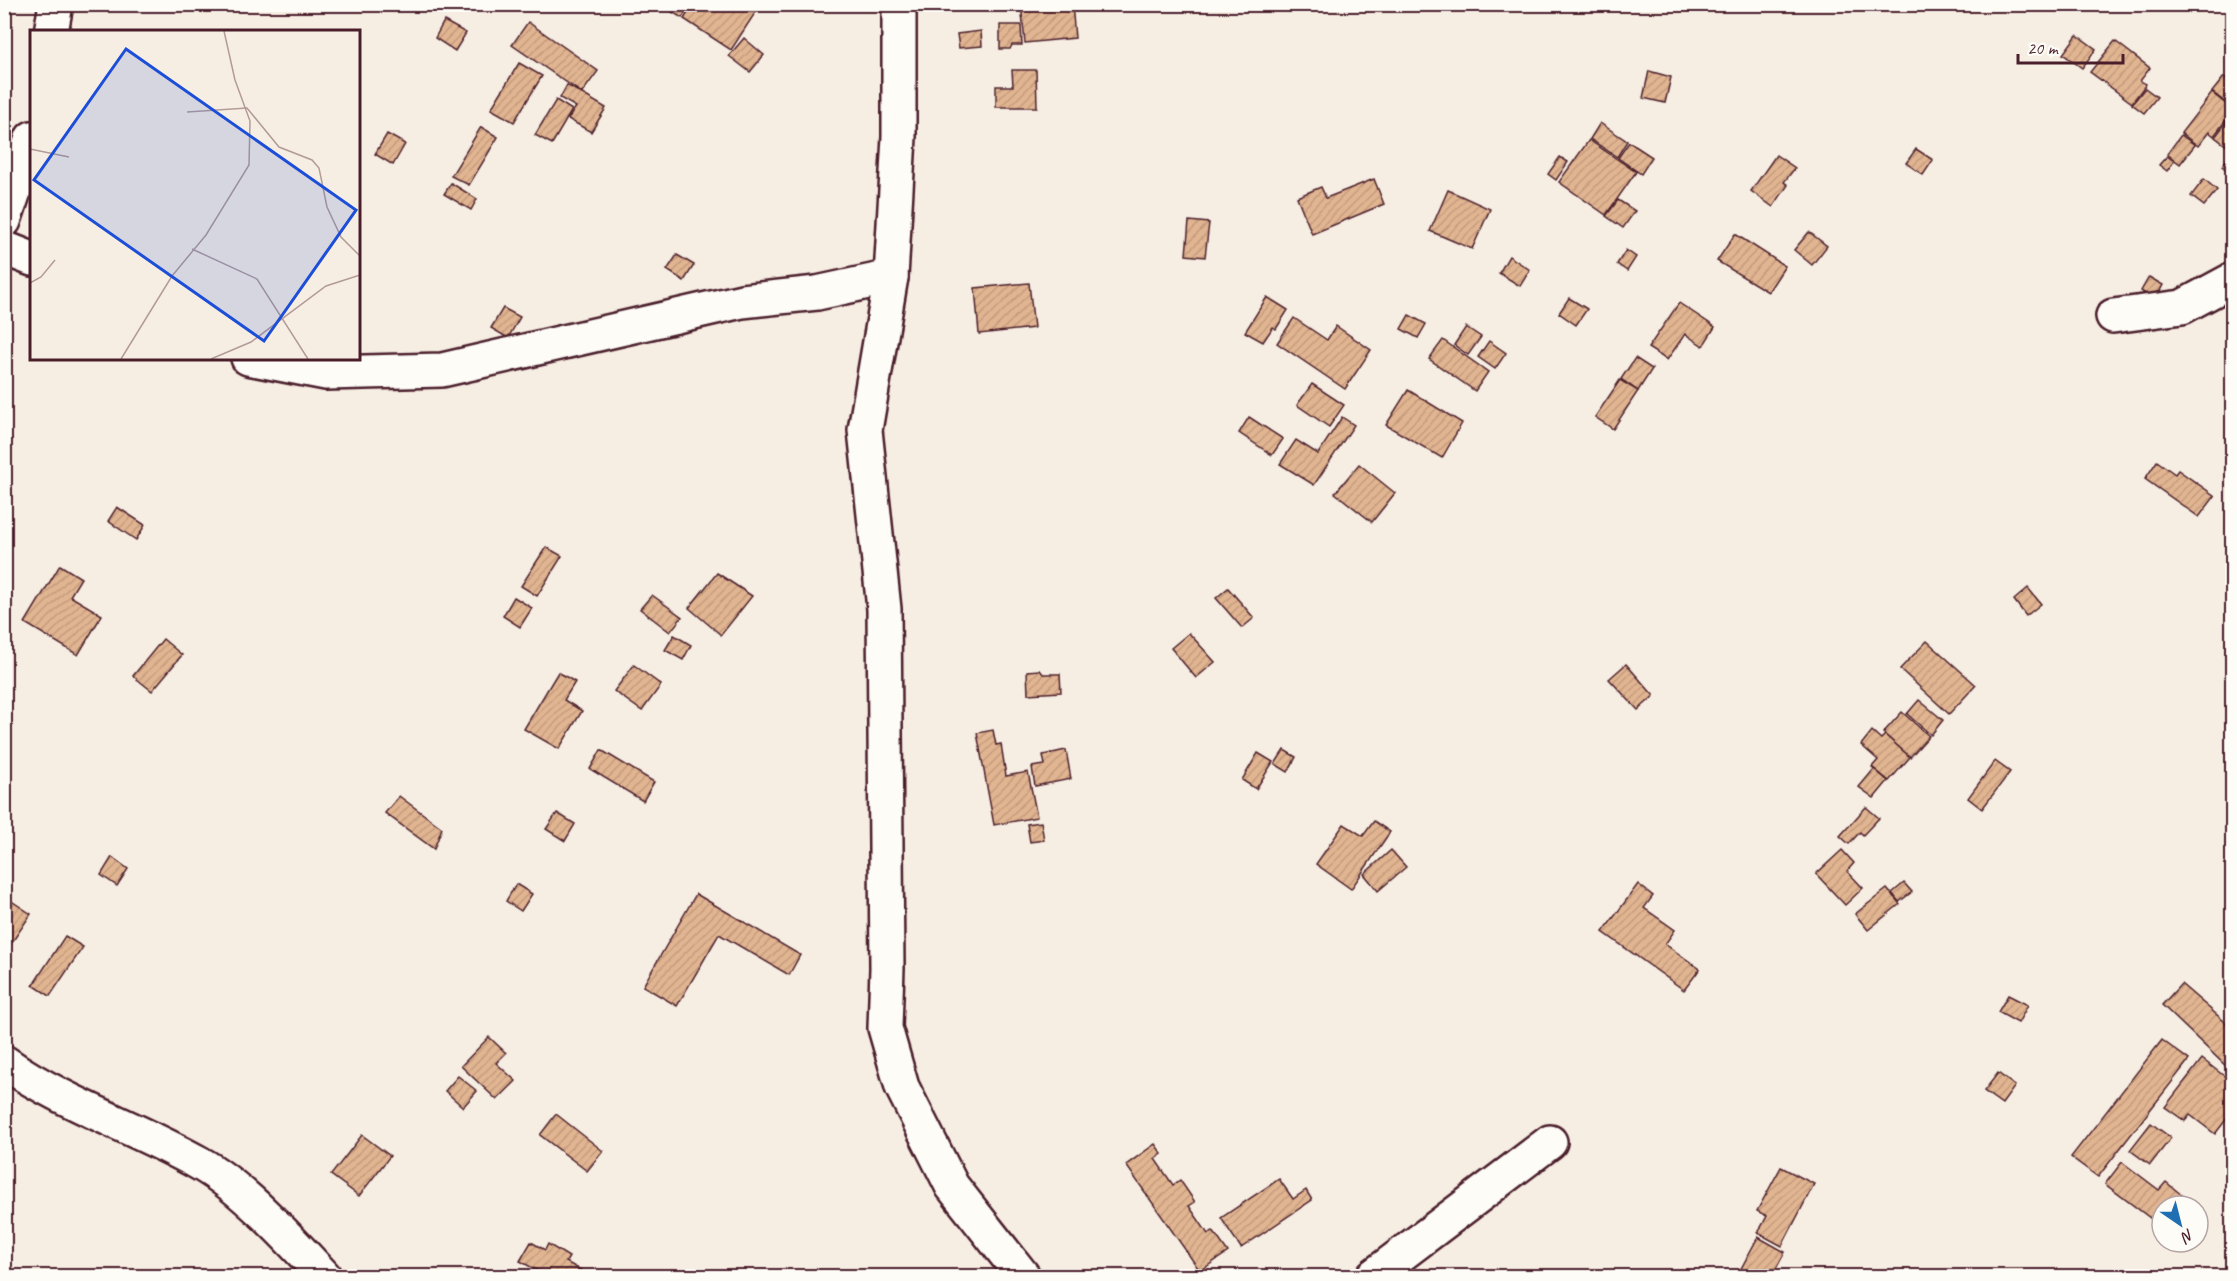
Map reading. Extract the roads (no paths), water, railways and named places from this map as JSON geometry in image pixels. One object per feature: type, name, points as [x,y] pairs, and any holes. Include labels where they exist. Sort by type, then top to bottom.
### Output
[{"type":"street","points":[[51,30],[56,4]]},
{"type":"street","points":[[899,4],[899,137],[891,278],[865,430],[884,609],[887,968],[885,1028],[902,1087],[952,1186],[1023,1276]]},
{"type":"street","points":[[4,221],[30,144]]},
{"type":"street","points":[[4,248],[30,258]]},
{"type":"street","points":[[258,360],[326,373],[442,370],[742,301],[816,293],[891,278]]},
{"type":"street","points":[[2113,316],[2182,307],[2232,280]]},
{"type":"street","points":[[4,1062],[40,1085],[201,1164],[251,1203],[324,1276]]},
{"type":"street","points":[[1373,1276],[1550,1142]]}]
